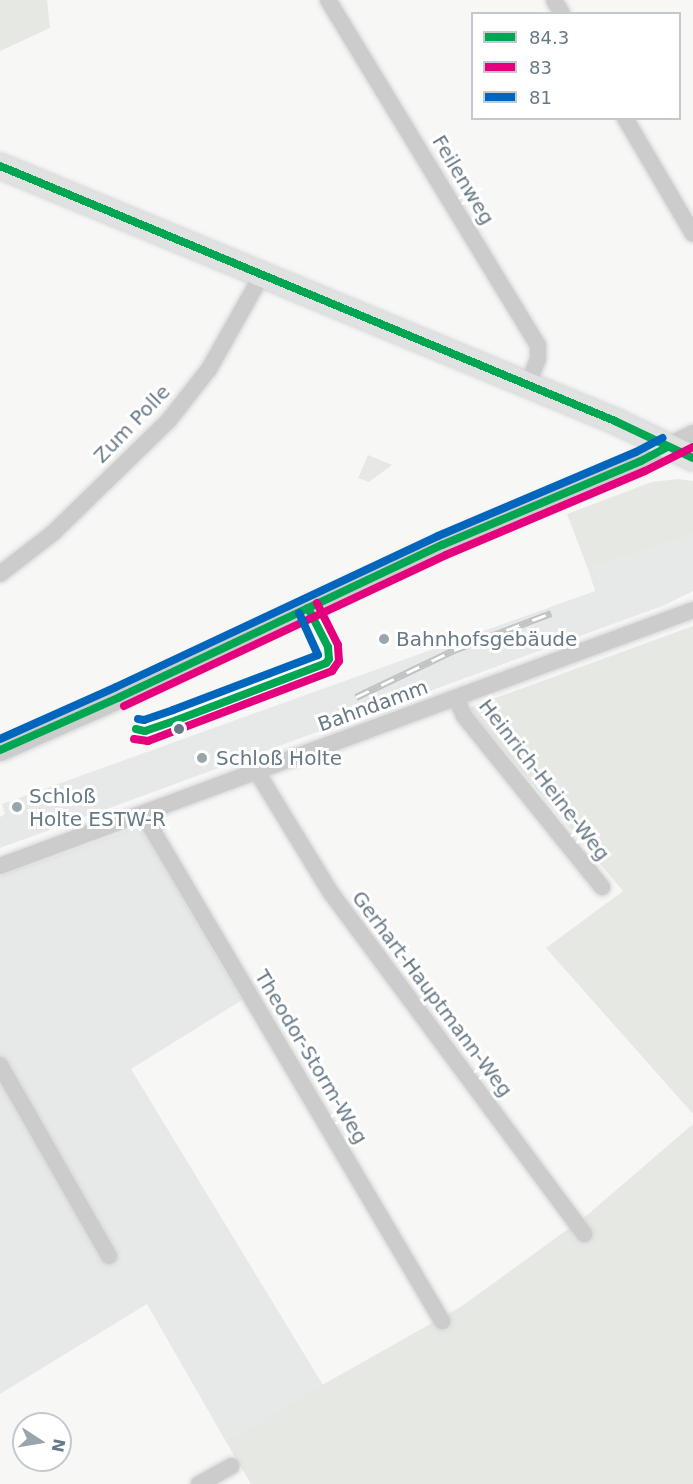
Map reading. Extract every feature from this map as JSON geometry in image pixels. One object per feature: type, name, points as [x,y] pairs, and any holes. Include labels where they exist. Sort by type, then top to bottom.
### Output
[{"type":"main road","points":[[0,166],[615,422],[693,458]]},
{"type":"street","name":"Feilenweg","points":[[328,0],[538,346],[538,359],[527,386]]},
{"type":"street","points":[[625,120],[693,234]]},
{"type":"street","name":"Zum Polle","points":[[0,574],[53,533],[169,420],[208,369],[262,275]]},
{"type":"street","points":[[0,750],[120,697],[442,545],[641,461],[693,435]]},
{"type":"street","name":"Bahndamm","points":[[0,866],[693,610]]},
{"type":"street","name":"Heinrich-Heine-Weg","points":[[456,698],[464,716],[602,887]]},
{"type":"street","name":"Gerhart-Hauptmann-Weg","points":[[256,772],[331,894],[584,1234]]},
{"type":"street","name":"Theodor-Storm-Weg","points":[[143,814],[442,1321]]},
{"type":"street","points":[[0,1065],[109,1256]]},
{"type":"street","points":[[199,1484],[231,1466]]},
{"type":"shaded area","points":[[0,0],[47,0],[50,28],[0,51]]},
{"type":"shaded area","points":[[368,455],[392,465],[369,482],[358,478]]},
{"type":"shaded area","points":[[678,479],[693,481],[693,535],[588,569],[567,514],[652,482]]},
{"type":"shaded area","points":[[693,535],[693,591],[665,605],[0,848],[0,817],[5,814],[2,804],[595,591],[588,569]]},
{"type":"shaded area","points":[[693,626],[693,1114],[546,948],[623,891],[468,708]]},
{"type":"shaded area","points":[[140,826],[242,1000],[131,1069],[323,1385],[225,1440],[147,1304],[0,1394],[0,876]]},
{"type":"shaded area","points":[[693,1124],[693,1484],[251,1484],[225,1440],[462,1306],[586,1216]]},
{"type":"railway","points":[[356,697],[454,650],[551,613]]},
{"type":"transit line","name":"84.3","points":[[0,166],[615,421],[693,458]]},
{"type":"transit line","name":"81","points":[[0,739],[438,536],[636,452],[662,438]]},
{"type":"transit line","name":"84.3","points":[[0,750],[120,697],[442,545],[641,461],[667,447]]},
{"type":"transit line","name":"83","points":[[124,706],[446,555],[645,471],[693,447]]},
{"type":"transit line","name":"83","points":[[134,739],[148,741],[332,671],[339,661],[338,645],[317,603]]},
{"type":"transit line","name":"84.3","points":[[136,729],[145,731],[177,720],[326,663],[329,659],[328,647],[308,608]]},
{"type":"transit line","name":"81","points":[[138,719],[144,720],[173,710],[318,655],[299,613]]},
{"type":"place","name":"Bahnhofsgebäude","points":[[384,639]]},
{"type":"place","name":"Schloß Holte","points":[[202,758]]},
{"type":"place","name":"Schloß Holte ESTW-R","points":[[17,807]]}]
